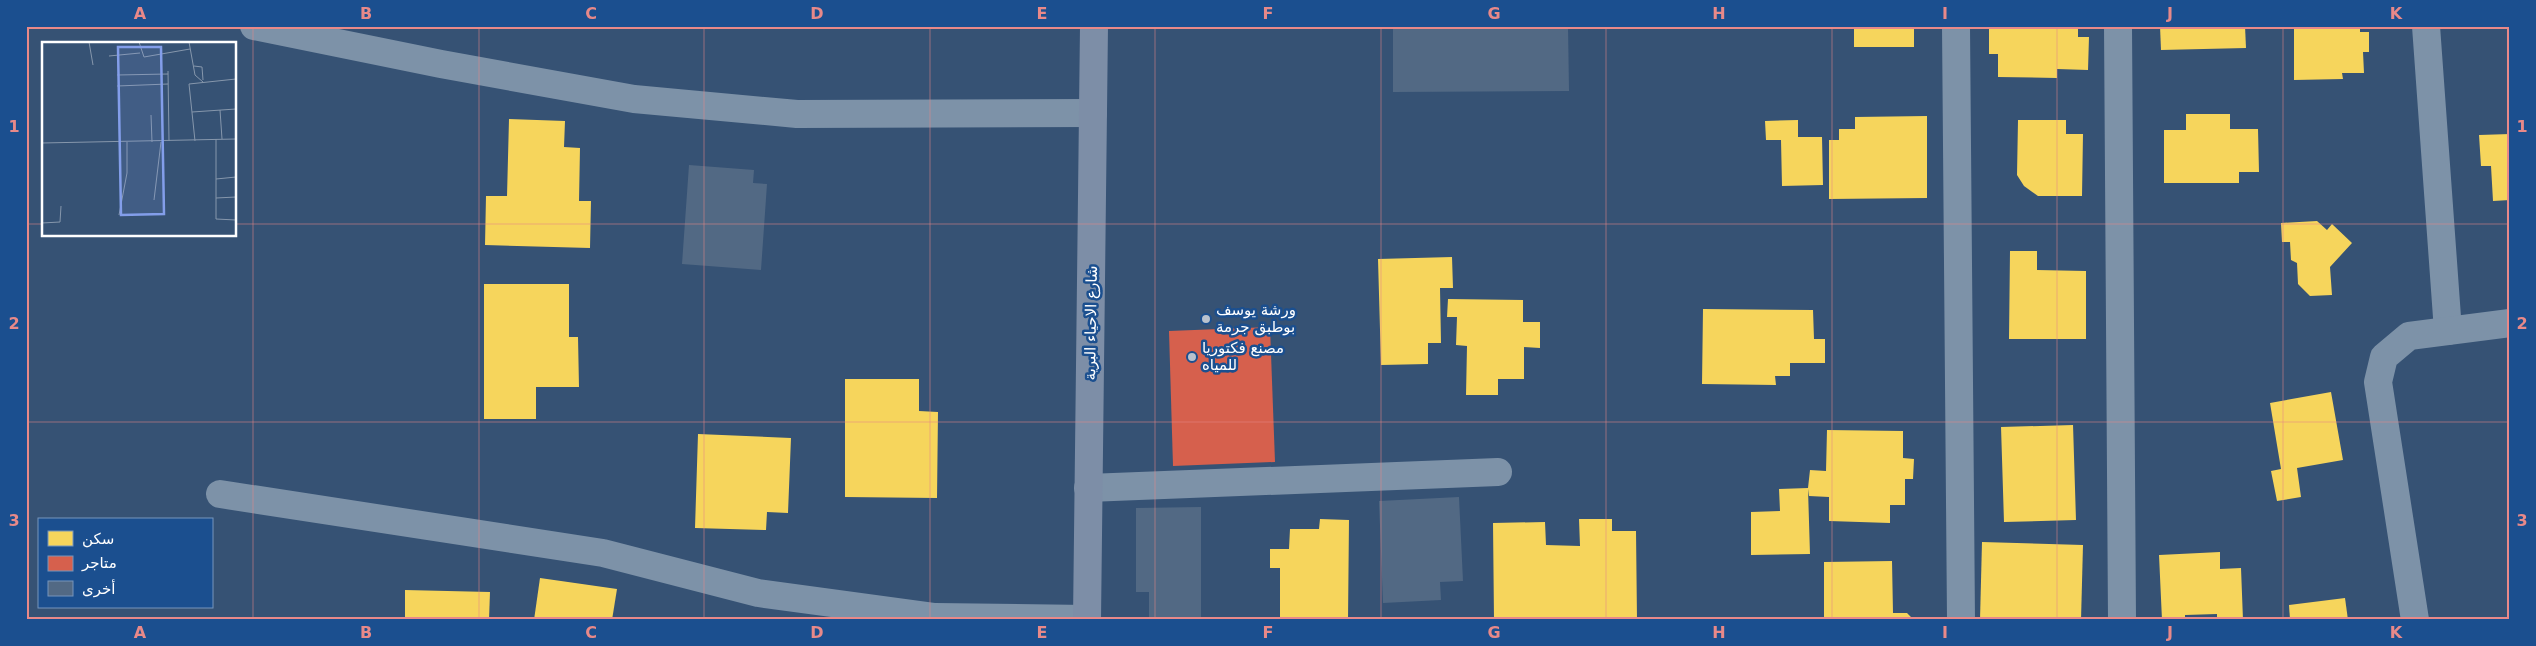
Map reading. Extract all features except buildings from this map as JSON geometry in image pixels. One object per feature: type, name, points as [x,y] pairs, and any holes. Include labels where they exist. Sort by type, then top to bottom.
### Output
[{"type":"main road","name":"شارع الاحياء البرية","points":[[1087,619],[1094,26]]},
{"type":"street","points":[[254,26],[440,64],[634,99],[797,114],[1093,113]]},
{"type":"street","points":[[1956,26],[1960,620]]},
{"type":"street","points":[[2118,26],[2122,620]]},
{"type":"street","points":[[2426,26],[2448,331]]},
{"type":"street","points":[[2415,620],[2378,382],[2384,357],[2409,336],[2510,323]]},
{"type":"street","points":[[1088,488],[1498,472]]},
{"type":"street","points":[[220,494],[603,553],[758,593],[935,617],[1087,619]]},
{"type":"place","name":"ورشة يوسف بوطبق جرمة","points":[[1206,319]]},
{"type":"place","name":"مصنع فكتوريا للمياه","points":[[1192,357]]}]
